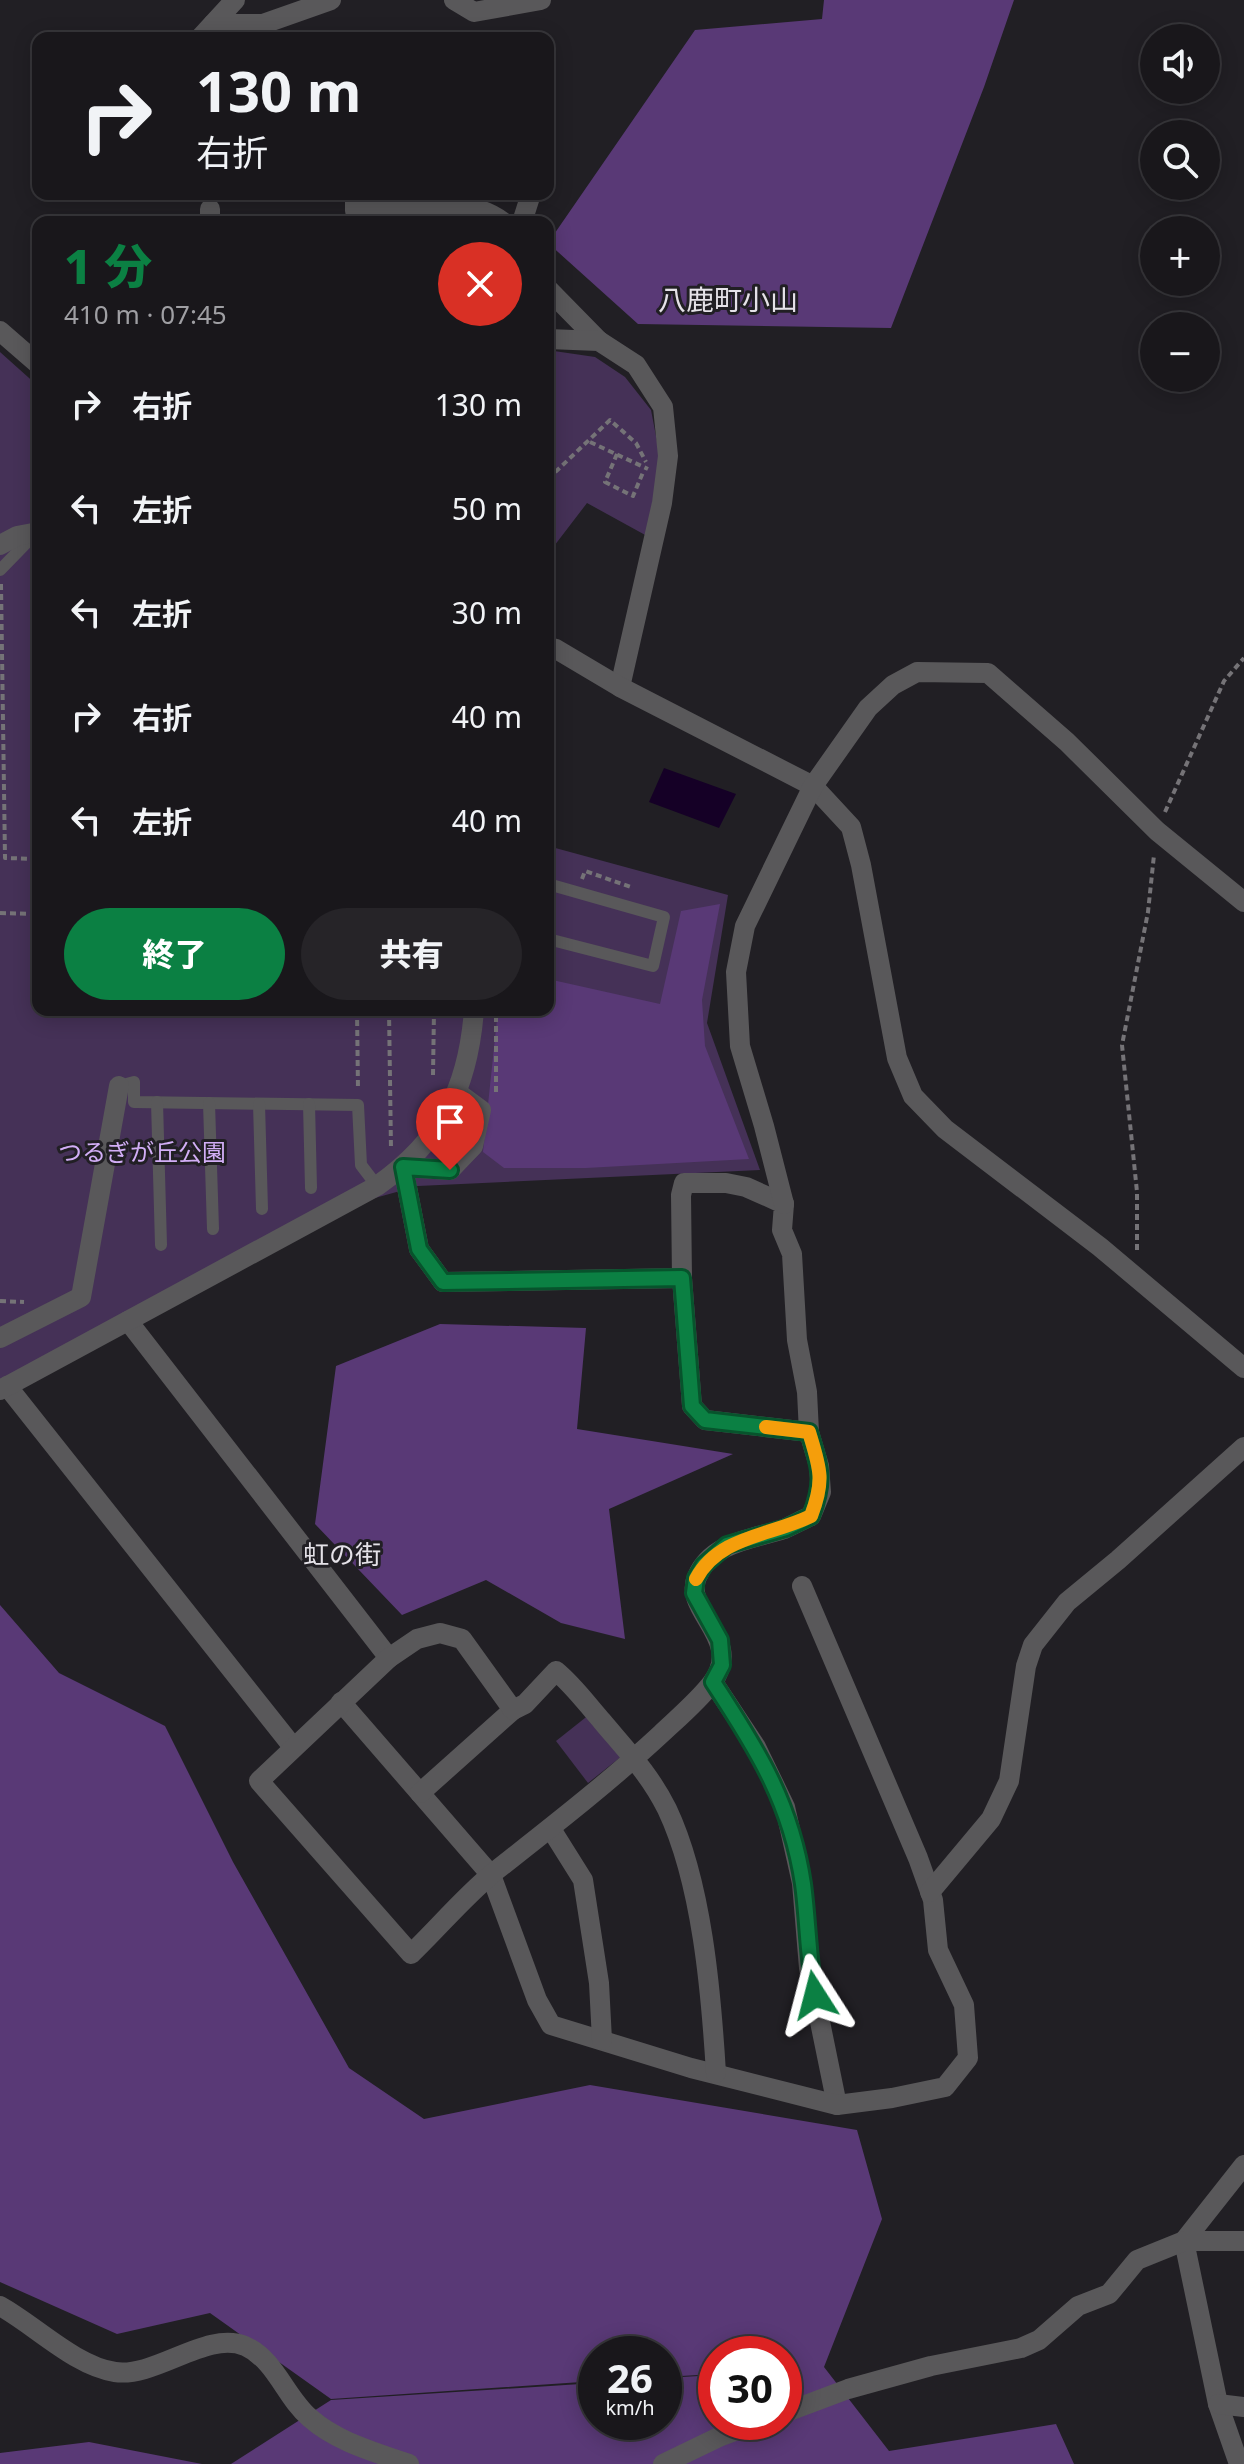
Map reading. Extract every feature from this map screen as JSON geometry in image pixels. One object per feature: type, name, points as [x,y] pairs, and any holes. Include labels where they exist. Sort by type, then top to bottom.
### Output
[{"type":"street","points":[[206,31],[235,0]]},
{"type":"street","points":[[206,31],[263,24],[331,0]]},
{"type":"street","points":[[454,0],[474,12],[541,0]]},
{"type":"street","points":[[355,209],[442,204],[490,212],[495,216]]},
{"type":"street","points":[[554,295],[599,341],[636,365],[663,407],[668,456],[662,503],[620,687]]},
{"type":"street","points":[[0,331],[32,359]]},
{"type":"street","points":[[554,339],[599,341]]},
{"type":"street","points":[[0,545],[17,536],[32,533]]},
{"type":"street","points":[[554,648],[620,687],[813,786],[851,827],[897,1058],[913,1096],[945,1129],[1137,1277],[1244,1368]]},
{"type":"street","points":[[513,1710],[462,1639],[440,1633],[417,1639],[389,1658],[259,1781],[411,1954],[491,1875],[636,1757],[713,1682],[722,1665],[720,1640],[694,1593],[696,1578],[704,1565],[727,1545],[786,1528],[811,1516],[821,1492],[819,1466],[809,1432],[807,1392],[797,1340],[792,1254],[782,1230],[784,1204],[740,1046],[736,972],[745,926],[813,786],[868,708],[893,685],[917,672],[988,673],[1067,742],[1157,831],[1244,902]]},
{"type":"street","points":[[293,1747],[4,1388],[391,1176],[438,1127],[458,1093],[473,1032],[474,1016]]},
{"type":"street","points":[[0,1338],[81,1297],[119,1086]]},
{"type":"street","points":[[391,1176],[450,1170],[473,1146],[481,1110],[458,1093]]},
{"type":"street","points":[[391,1176],[419,1249],[443,1282],[682,1278]]},
{"type":"street","points":[[784,1204],[746,1187],[726,1183],[684,1183],[681,1195],[682,1278],[692,1406],[705,1420],[809,1432]]},
{"type":"street","points":[[128,1321],[389,1658]]},
{"type":"street","points":[[930,1892],[991,1819],[1009,1781],[1026,1666],[1033,1645],[1067,1602],[1244,1447]]},
{"type":"street","points":[[341,1702],[491,1875],[537,2000],[551,2025],[691,2068],[837,2105],[945,2087],[968,2058],[964,2005],[938,1950],[933,1900],[918,1858],[802,1586]]},
{"type":"street","points":[[420,1793],[513,1710],[525,1704],[556,1671],[574,1686],[636,1757],[666,1808],[689,1866],[711,2000],[716,2073]]},
{"type":"street","points":[[713,1682],[756,1747],[785,1807],[802,1883],[809,1968],[837,2105]]},
{"type":"street","points":[[551,1829],[583,1880],[599,1983],[602,2040]]},
{"type":"street","points":[[1184,2241],[1244,2165]]},
{"type":"street","points":[[1184,2241],[1218,2404],[1239,2464]]},
{"type":"street","points":[[802,2406],[848,2389],[931,2366],[1021,2348],[1039,2340],[1078,2306],[1109,2294],[1137,2260],[1184,2241],[1244,2241]]},
{"type":"street","points":[[0,2306],[95,2368],[119,2373],[149,2367],[217,2343],[243,2345],[263,2358],[309,2418],[355,2446],[409,2464]]},
{"type":"street","points":[[1218,2404],[1244,2407]]},
{"type":"street","points":[[663,2464],[713,2440]]},
{"type":"lane","points":[[0,570],[32,537]]},
{"type":"lane","points":[[554,886],[664,917],[653,966],[554,941]]},
{"type":"lane","points":[[119,1086],[134,1082],[134,1102],[358,1105],[361,1165],[391,1176]]},
{"type":"lane","points":[[157,1102],[161,1245]]},
{"type":"lane","points":[[209,1103],[213,1229]]},
{"type":"lane","points":[[259,1104],[262,1209]]},
{"type":"lane","points":[[309,1104],[311,1188]]},
{"type":"path","points":[[554,474],[610,420],[636,443],[652,470],[590,442]]},
{"type":"path","points":[[617,454],[605,482],[633,496],[645,467]]},
{"type":"path","points":[[0,570],[5,858],[32,859]]},
{"type":"path","points":[[1137,1277],[1137,1192],[1122,1045],[1148,912],[1157,831],[1224,681],[1244,658]]},
{"type":"path","points":[[0,913],[32,914]]},
{"type":"path","points":[[357,1016],[358,1105]]},
{"type":"path","points":[[389,1016],[391,1176]]},
{"type":"path","points":[[433,1075],[434,1016]]},
{"type":"green space","points":[[554,351],[595,357],[625,377],[651,410],[660,457],[647,536],[587,503],[554,546]]},
{"type":"green space","name":"つるぎが丘公園","points":[[0,352],[32,381],[32,1016],[554,1016],[554,848],[728,895],[707,1023],[760,1170],[418,1186],[375,1198],[0,1383]]},
{"type":"green space","points":[[590,1714],[622,1756],[588,1783],[556,1741]]},
{"type":"shaded area","points":[[824,0],[1014,0],[984,87],[891,328],[638,324],[554,248],[554,234],[695,30],[822,19]]},
{"type":"shaded area","points":[[664,768],[736,794],[719,828],[649,802]]},
{"type":"shaded area","points":[[720,904],[702,1000],[705,1046],[749,1159],[586,1168],[504,1168],[483,1152],[497,1016],[554,1016],[554,980],[660,1004],[681,911]]},
{"type":"shaded area","points":[[440,1324],[586,1328],[577,1429],[733,1454],[609,1509],[625,1639],[561,1623],[486,1580],[402,1615],[315,1524],[336,1366]]},
{"type":"shaded area","points":[[0,1605],[59,1673],[165,1726],[233,1862],[349,2068],[424,2119],[590,2085],[857,2130],[882,2219],[824,2367],[889,2451],[1056,2424],[1074,2464],[231,2464],[331,2400],[578,2384],[578,2440],[682,2440],[682,2377],[698,2376],[698,2440],[802,2440],[802,2336],[698,2336],[698,2375],[682,2376],[682,2336],[578,2336],[578,2382],[331,2399],[210,2313],[117,2334],[0,2282]]},
{"type":"shaded area","points":[[89,2442],[202,2464],[0,2464],[0,2453]]},
{"type":"slow traffic","points":[[696,1579],[704,1565],[727,1545],[786,1528],[811,1516],[821,1492],[819,1466],[809,1432],[766,1427]]},
{"type":"district","name":"八鹿町小山","points":[[728,300]]},
{"type":"district","name":"虹の街","points":[[342,1555]]},
{"type":"route","points":[[450,1170],[403,1167],[419,1249],[443,1282],[682,1278],[692,1406],[705,1420],[809,1432],[819,1466],[821,1492],[811,1516],[786,1528],[727,1545],[704,1565],[696,1578],[694,1593],[720,1640],[722,1665],[713,1682],[756,1747],[785,1807],[802,1883],[809,1968],[815,1995]]}]
